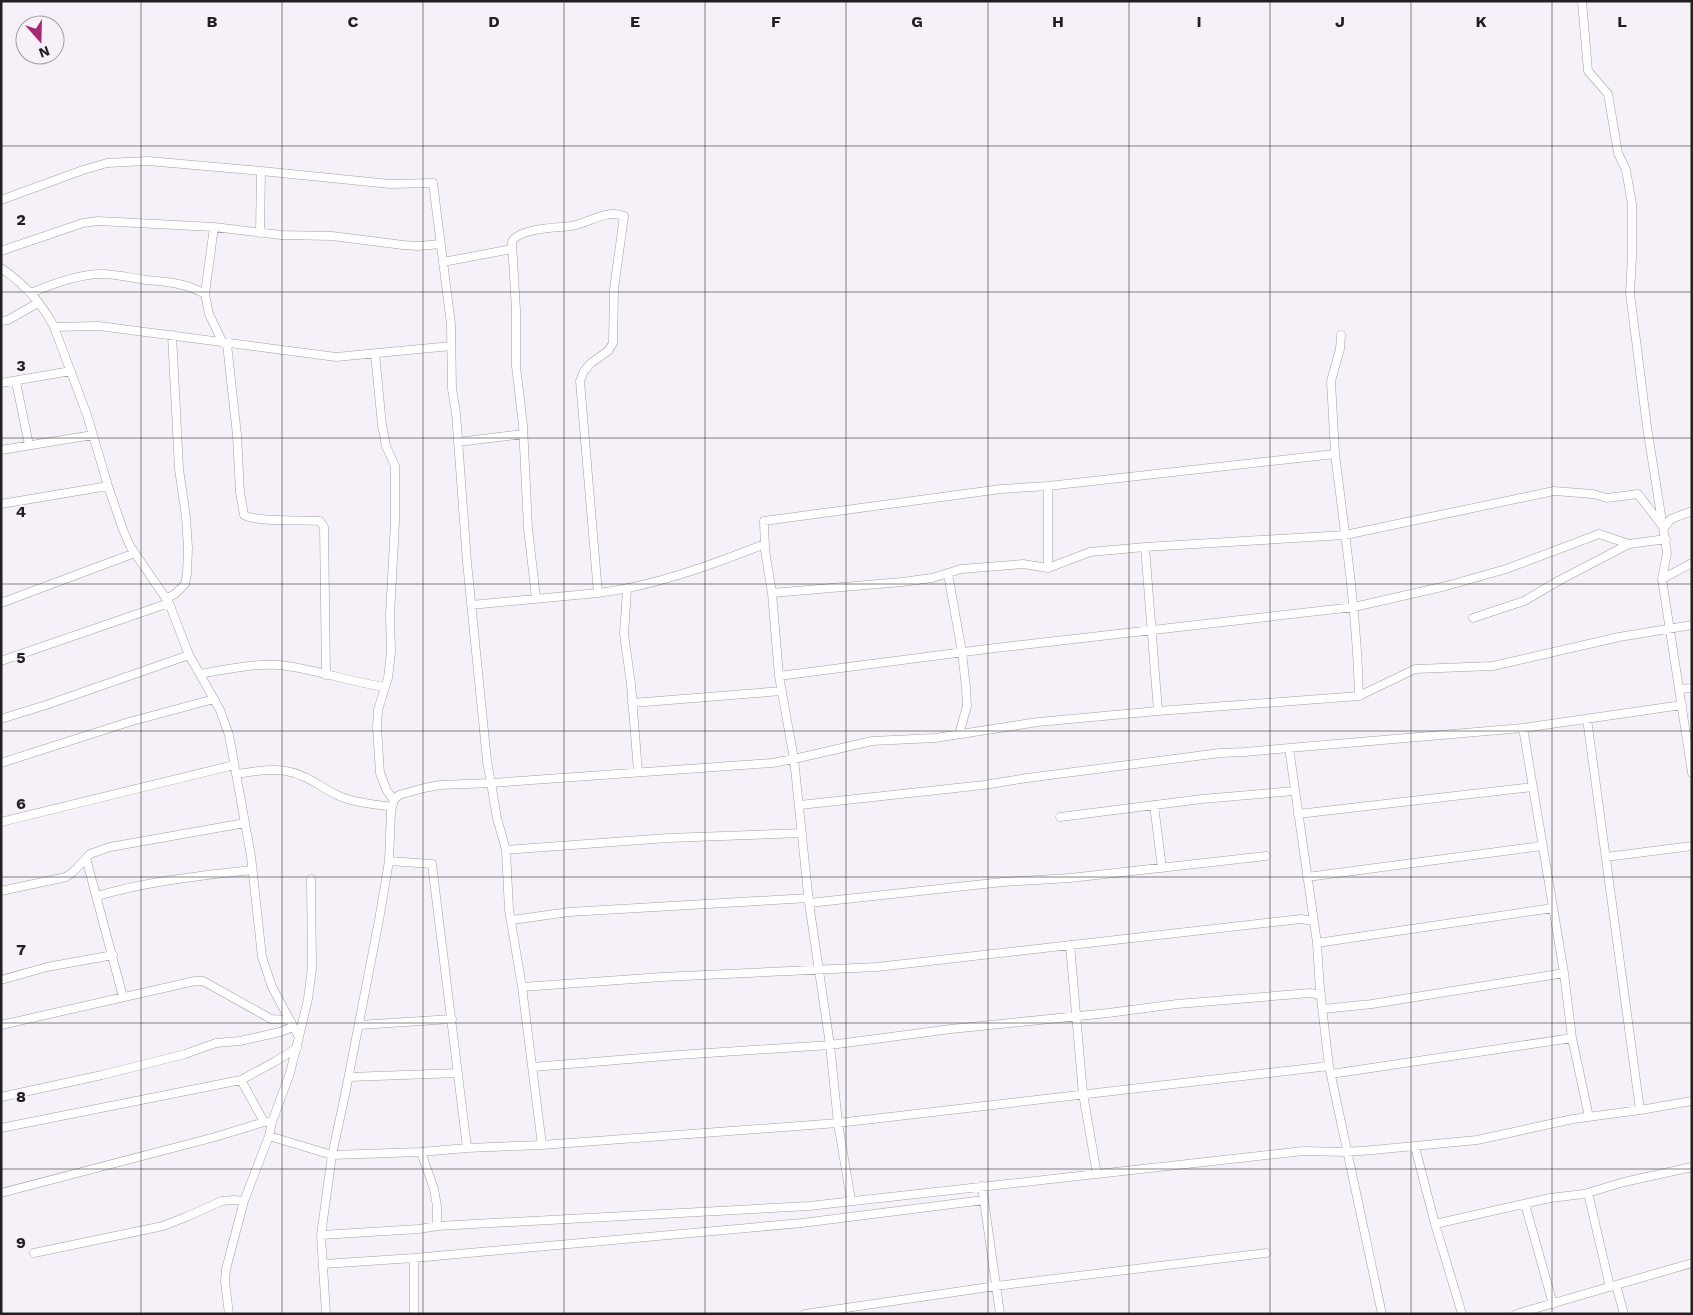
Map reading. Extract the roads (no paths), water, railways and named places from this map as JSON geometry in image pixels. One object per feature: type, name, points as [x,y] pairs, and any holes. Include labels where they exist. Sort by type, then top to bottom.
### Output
[{"type":"street","points":[[1582,1],[1588,71],[1608,94],[1618,153],[1626,170],[1632,204],[1630,293],[1647,428],[1666,539],[1667,553],[1662,579],[1690,744],[1692,773]]},
{"type":"street","points":[[1,200],[82,170],[108,163],[148,161],[390,184],[433,183],[451,324],[452,388],[487,761],[497,818],[506,850],[509,910],[522,987],[542,1145]]},
{"type":"street","points":[[260,233],[261,171]]},
{"type":"street","points":[[536,598],[528,528],[523,434],[516,366],[513,238],[522,233],[572,226],[615,213],[624,216],[614,289],[613,343],[608,351],[591,363],[584,371],[580,381],[598,593]]},
{"type":"street","points":[[1,251],[83,223],[98,220],[214,227],[260,233],[332,236],[418,246],[441,244]]},
{"type":"street","points":[[214,227],[205,294],[209,314],[225,343],[237,435],[240,492],[244,515],[248,518],[258,519],[320,521],[324,526],[326,675]]},
{"type":"street","points":[[443,262],[512,249]]},
{"type":"street","points":[[1,268],[13,276],[31,293],[54,327],[71,371],[124,530],[135,554],[168,600],[189,655],[214,699],[229,736],[245,823],[262,957],[270,981],[299,1037]]},
{"type":"street","points":[[31,293],[76,278],[100,274],[171,281],[190,286],[205,294]]},
{"type":"street","points":[[1,321],[38,303]]},
{"type":"street","points":[[54,327],[98,326],[324,356],[348,357],[452,346]]},
{"type":"street","points":[[1,661],[168,600],[185,584],[188,548],[186,517],[179,469],[172,335]]},
{"type":"street","points":[[1342,335],[1331,381],[1335,454],[1354,608],[1359,696]]},
{"type":"street","points":[[326,1314],[321,1235],[332,1155],[380,920],[393,803],[380,774],[377,727],[378,710],[385,687],[391,652],[390,615],[395,522],[395,466],[386,446],[382,425],[375,354]]},
{"type":"street","points":[[1,383],[16,382],[71,371]]},
{"type":"street","points":[[16,382],[29,445]]},
{"type":"street","points":[[458,442],[523,434]]},
{"type":"street","points":[[1,450],[93,435]]},
{"type":"street","points":[[851,1200],[838,1123],[830,1045],[809,901],[794,759],[779,676],[764,521],[1001,489],[1048,486],[1335,454]]},
{"type":"street","points":[[1,504],[108,486]]},
{"type":"street","points":[[1048,486],[1048,568]]},
{"type":"street","points":[[772,593],[902,582],[932,578],[961,569],[1023,564],[1048,568],[1090,552],[1345,535],[1554,491],[1593,494],[1607,498],[1638,494],[1664,528]]},
{"type":"street","points":[[1664,528],[1671,519],[1692,512]]},
{"type":"street","points":[[779,676],[962,652],[1354,608],[1446,586],[1506,569],[1599,534],[1629,544]]},
{"type":"street","points":[[1473,618],[1524,600],[1629,544],[1666,539]]},
{"type":"street","points":[[471,605],[627,590],[719,562],[765,544]]},
{"type":"street","points":[[1145,547],[1158,711]]},
{"type":"street","points":[[1,603],[135,554]]},
{"type":"street","points":[[1662,579],[1692,563]]},
{"type":"street","points":[[948,574],[962,652],[967,706],[959,734]]},
{"type":"street","points":[[627,590],[624,634],[638,772]]},
{"type":"street","points":[[393,803],[399,795],[440,785],[590,777],[772,763],[872,741],[935,738],[1038,722],[1359,696],[1414,669],[1494,666],[1619,637],[1692,625]]},
{"type":"street","points":[[1,719],[46,706],[189,655]]},
{"type":"street","points":[[200,674],[237,667],[287,666],[385,687]]},
{"type":"street","points":[[1680,690],[1692,688]]},
{"type":"street","points":[[632,703],[782,691]]},
{"type":"street","points":[[1,763],[128,722],[214,699]]},
{"type":"street","points":[[800,805],[984,785],[1220,753],[1523,728],[1682,705]]},
{"type":"street","points":[[1587,719],[1640,1110]]},
{"type":"street","points":[[1523,728],[1564,973],[1572,1038],[1589,1117]]},
{"type":"street","points":[[1289,748],[1317,943],[1320,995],[1330,1070],[1382,1314]]},
{"type":"street","points":[[1,822],[234,765]]},
{"type":"street","points":[[236,774],[286,770],[308,778],[336,795],[351,800],[393,803]]},
{"type":"street","points":[[1298,814],[1533,787]]},
{"type":"street","points":[[1060,817],[1202,799],[1294,791]]},
{"type":"street","points":[[1154,805],[1162,868]]},
{"type":"street","points":[[1,891],[66,877],[90,854],[110,847],[245,823]]},
{"type":"street","points":[[506,850],[668,838],[802,834]]},
{"type":"street","points":[[1307,878],[1542,846]]},
{"type":"street","points":[[1606,857],[1692,846]]},
{"type":"street","points":[[512,920],[568,912],[809,901],[1002,882],[1070,878],[1266,856]]},
{"type":"street","points":[[86,858],[123,996]]},
{"type":"street","points":[[388,861],[432,864],[467,1148]]},
{"type":"street","points":[[97,896],[142,884],[252,870]]},
{"type":"street","points":[[229,1314],[225,1282],[226,1269],[244,1201],[269,1136],[268,1122],[290,1073],[308,999],[312,968],[311,879]]},
{"type":"street","points":[[1317,943],[1553,908]]},
{"type":"street","points":[[522,987],[662,977],[895,965],[1301,919],[1314,921]]},
{"type":"street","points":[[1070,945],[1083,1094],[1097,1174]]},
{"type":"street","points":[[1,980],[47,968],[113,955]]},
{"type":"street","points":[[1322,1009],[1372,1004],[1564,973]]},
{"type":"street","points":[[1,1025],[123,996],[203,981],[264,1016],[291,1023]]},
{"type":"street","points":[[533,1067],[830,1045],[1177,1004],[1310,993],[1320,995]]},
{"type":"street","points":[[358,1025],[452,1019]]},
{"type":"street","points":[[1,1097],[102,1075],[185,1054],[216,1043],[240,1041],[280,1032],[291,1023]]},
{"type":"street","points":[[269,1136],[332,1155],[542,1145],[838,1123],[1083,1094],[1330,1070],[1572,1038]]},
{"type":"street","points":[[1,1128],[241,1080],[297,1048]]},
{"type":"street","points":[[349,1077],[458,1073]]},
{"type":"street","points":[[241,1080],[268,1122]]},
{"type":"street","points":[[321,1235],[419,1229],[436,1226],[809,1206],[1304,1151],[1346,1152],[1416,1147],[1478,1140],[1573,1118],[1640,1110],[1692,1101]]},
{"type":"street","points":[[1,1193],[268,1122]]},
{"type":"street","points":[[1416,1147],[1435,1224],[1462,1314]]},
{"type":"street","points":[[421,1152],[434,1189],[437,1206],[436,1226]]},
{"type":"street","points":[[1435,1224],[1550,1198],[1588,1193],[1624,1182],[1692,1167]]},
{"type":"street","points":[[982,1186],[1000,1314]]},
{"type":"street","points":[[1588,1193],[1613,1286],[1624,1314]]},
{"type":"street","points":[[324,1264],[414,1258],[802,1223],[984,1200]]},
{"type":"street","points":[[34,1253],[163,1226],[186,1218],[222,1201],[244,1201]]},
{"type":"street","points":[[1526,1204],[1553,1304]]},
{"type":"street","points":[[805,1314],[996,1286],[1266,1252]]},
{"type":"street","points":[[414,1258],[414,1314]]},
{"type":"street","points":[[1516,1314],[1540,1311],[1553,1304],[1692,1263]]}]
